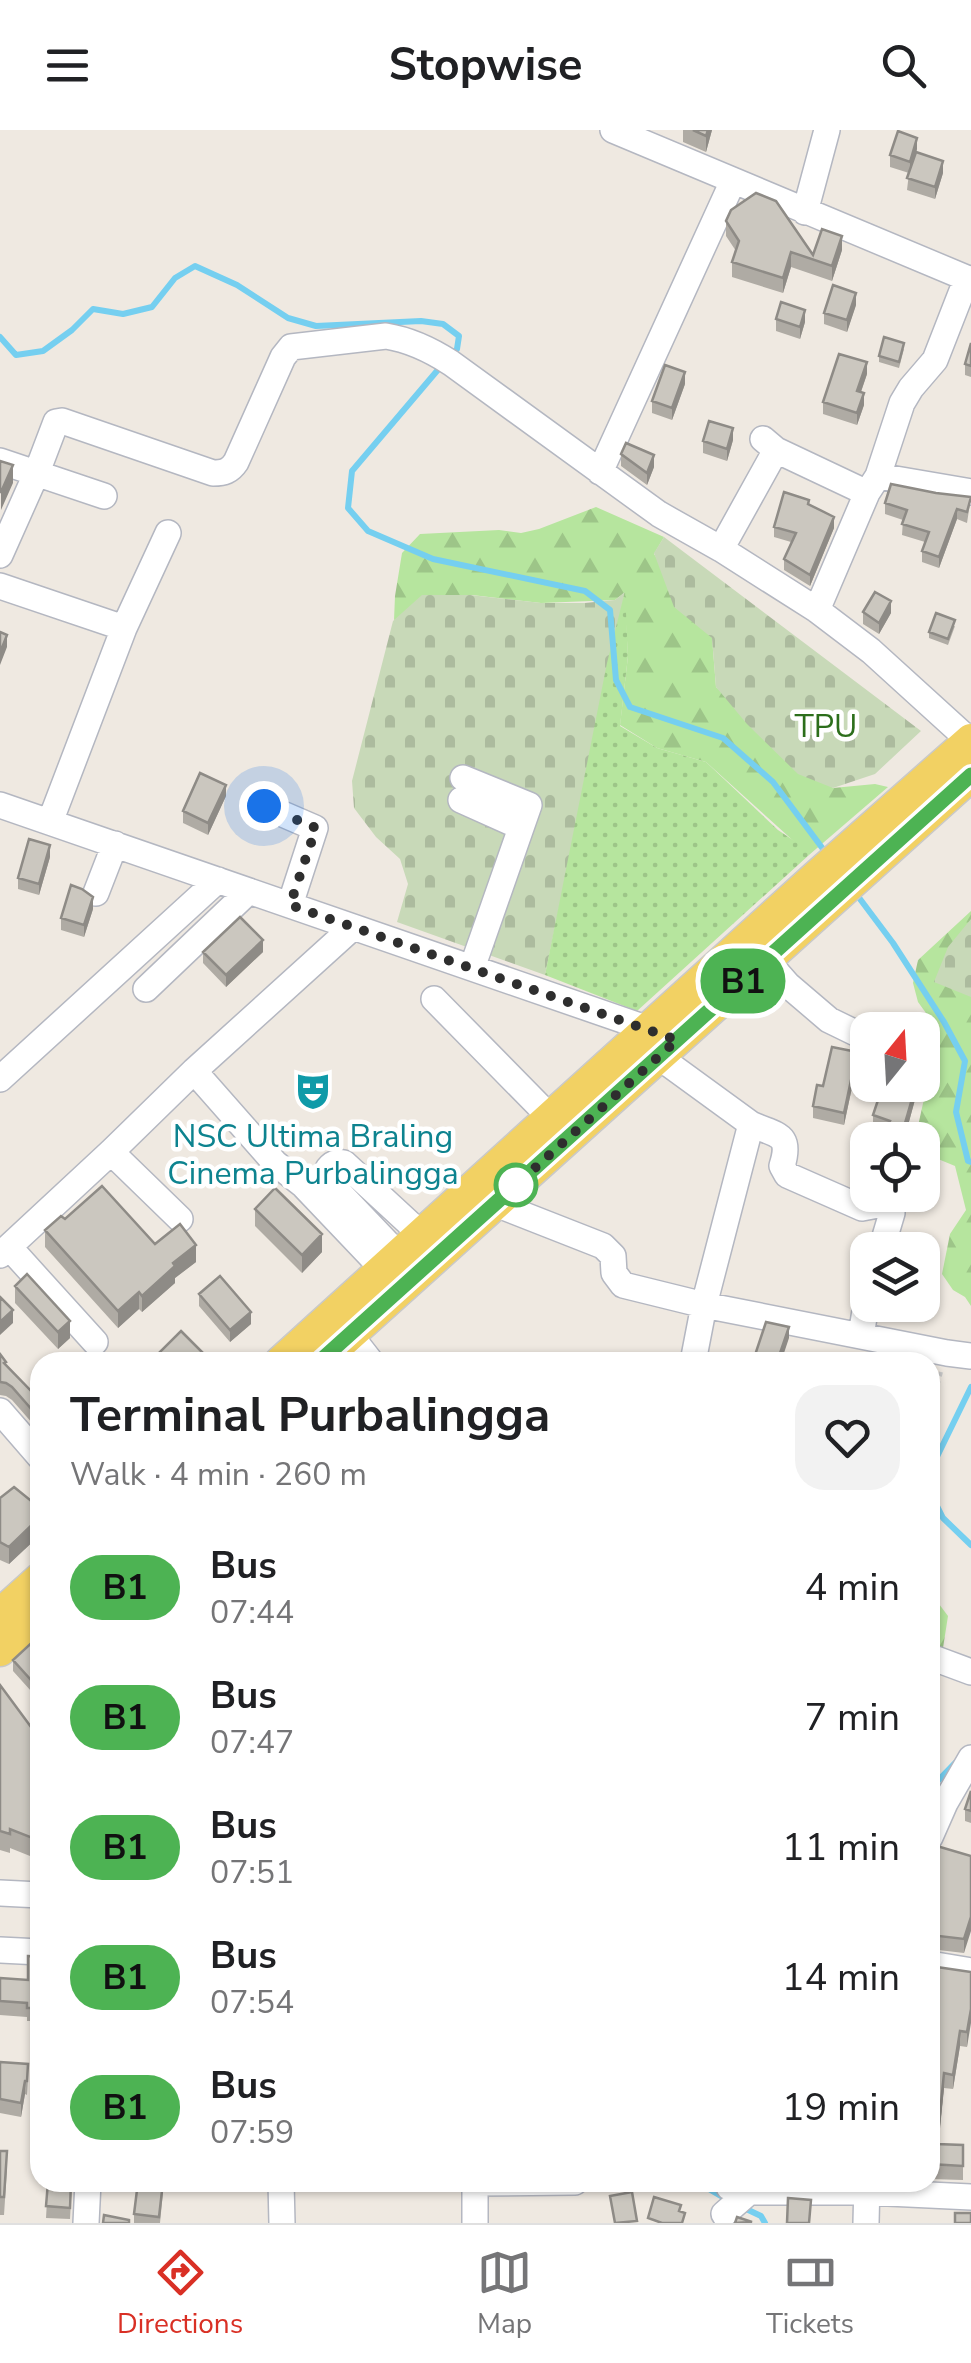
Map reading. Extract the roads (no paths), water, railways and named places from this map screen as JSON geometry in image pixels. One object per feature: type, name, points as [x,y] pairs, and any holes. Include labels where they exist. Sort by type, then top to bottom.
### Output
[{"type":"main road","points":[[293,1352],[412,1257],[496,1204],[836,878],[970,741]]},
{"type":"main road","points":[[330,1352],[350,1334],[412,1257],[550,1117],[661,1042],[766,960],[836,878],[971,775]]},
{"type":"main road","points":[[11,1621],[30,1593]]},
{"type":"street","points":[[613,130],[969,279],[934,360],[902,403],[872,484],[817,610]]},
{"type":"street","points":[[805,212],[826,130]]},
{"type":"street","points":[[600,472],[733,181]]},
{"type":"street","points":[[0,555],[59,421],[212,474],[227,472],[236,462],[291,347],[386,336],[428,349],[452,363],[658,514],[722,549],[817,610],[870,651],[970,741]]},
{"type":"street","points":[[722,549],[769,444],[872,484],[971,492]]},
{"type":"street","points":[[0,461],[104,496]]},
{"type":"street","points":[[50,822],[124,628],[168,533]]},
{"type":"street","points":[[0,586],[124,628]]},
{"type":"street","points":[[462,789],[528,804],[472,968]]},
{"type":"street","points":[[0,804],[472,968],[661,1042],[751,1124],[780,1136],[787,1148],[782,1166],[787,1175],[862,1208],[888,1205],[892,1213],[886,1232]]},
{"type":"street","points":[[264,806],[316,828],[290,905]]},
{"type":"street","points":[[96,893],[115,844]]},
{"type":"street","points":[[0,1079],[218,880]]},
{"type":"street","points":[[146,990],[249,891]]},
{"type":"street","points":[[94,1342],[4,1251],[194,1071],[354,927]]},
{"type":"street","points":[[766,960],[829,1020],[850,1030]]},
{"type":"street","points":[[434,1000],[550,1117]]},
{"type":"street","points":[[194,1071],[276,1163],[412,1257]]},
{"type":"street","points":[[695,1352],[751,1124]]},
{"type":"street","points":[[111,1152],[180,1219]]},
{"type":"street","points":[[496,1204],[603,1246],[613,1256],[614,1274],[623,1284],[704,1305],[963,1355]]},
{"type":"street","points":[[861,1336],[863,1322]]},
{"type":"street","points":[[350,1334],[364,1352]]},
{"type":"street","points":[[0,1411],[30,1446]]},
{"type":"street","points":[[940,1660],[971,1672]]},
{"type":"street","points":[[940,1794],[971,1758]]},
{"type":"street","points":[[0,1893],[30,1895]]},
{"type":"street","points":[[0,1950],[30,1952]]},
{"type":"street","points":[[940,1966],[971,1972]]},
{"type":"street","points":[[86,2223],[88,2192]]},
{"type":"street","points":[[280,2192],[282,2223]]},
{"type":"street","points":[[475,2192],[475,2223]]},
{"type":"street","points":[[735,2199],[812,2192]]},
{"type":"street","points":[[866,2223],[867,2192]]},
{"type":"street","points":[[919,2192],[971,2197]]},
{"type":"waterway","points":[[0,337],[16,355],[43,351],[93,309],[123,314],[152,307],[175,278],[195,266],[237,285],[288,318],[316,326],[421,321],[443,324],[459,336],[457,349],[450,356]]},
{"type":"waterway","points":[[442,365],[352,471],[348,508],[368,531],[433,559],[585,591],[610,610],[616,680],[630,707],[723,738],[773,782],[826,853]]},
{"type":"waterway","points":[[854,891],[893,943],[965,1061],[956,1112],[971,1162]]},
{"type":"waterway","points":[[940,1451],[971,1387]]},
{"type":"waterway","points":[[940,1512],[971,1545]]},
{"type":"waterway","points":[[940,1779],[955,1763]]},
{"type":"waterway","points":[[714,2192],[731,2202]]},
{"type":"waterway","points":[[742,2207],[761,2216],[765,2223]]},
{"type":"place","name":"NSC Ultima Braling Cinema Purbalingga","points":[[313,1091]]},
{"type":"park label","name":"TPU","points":[[826,726]]}]
